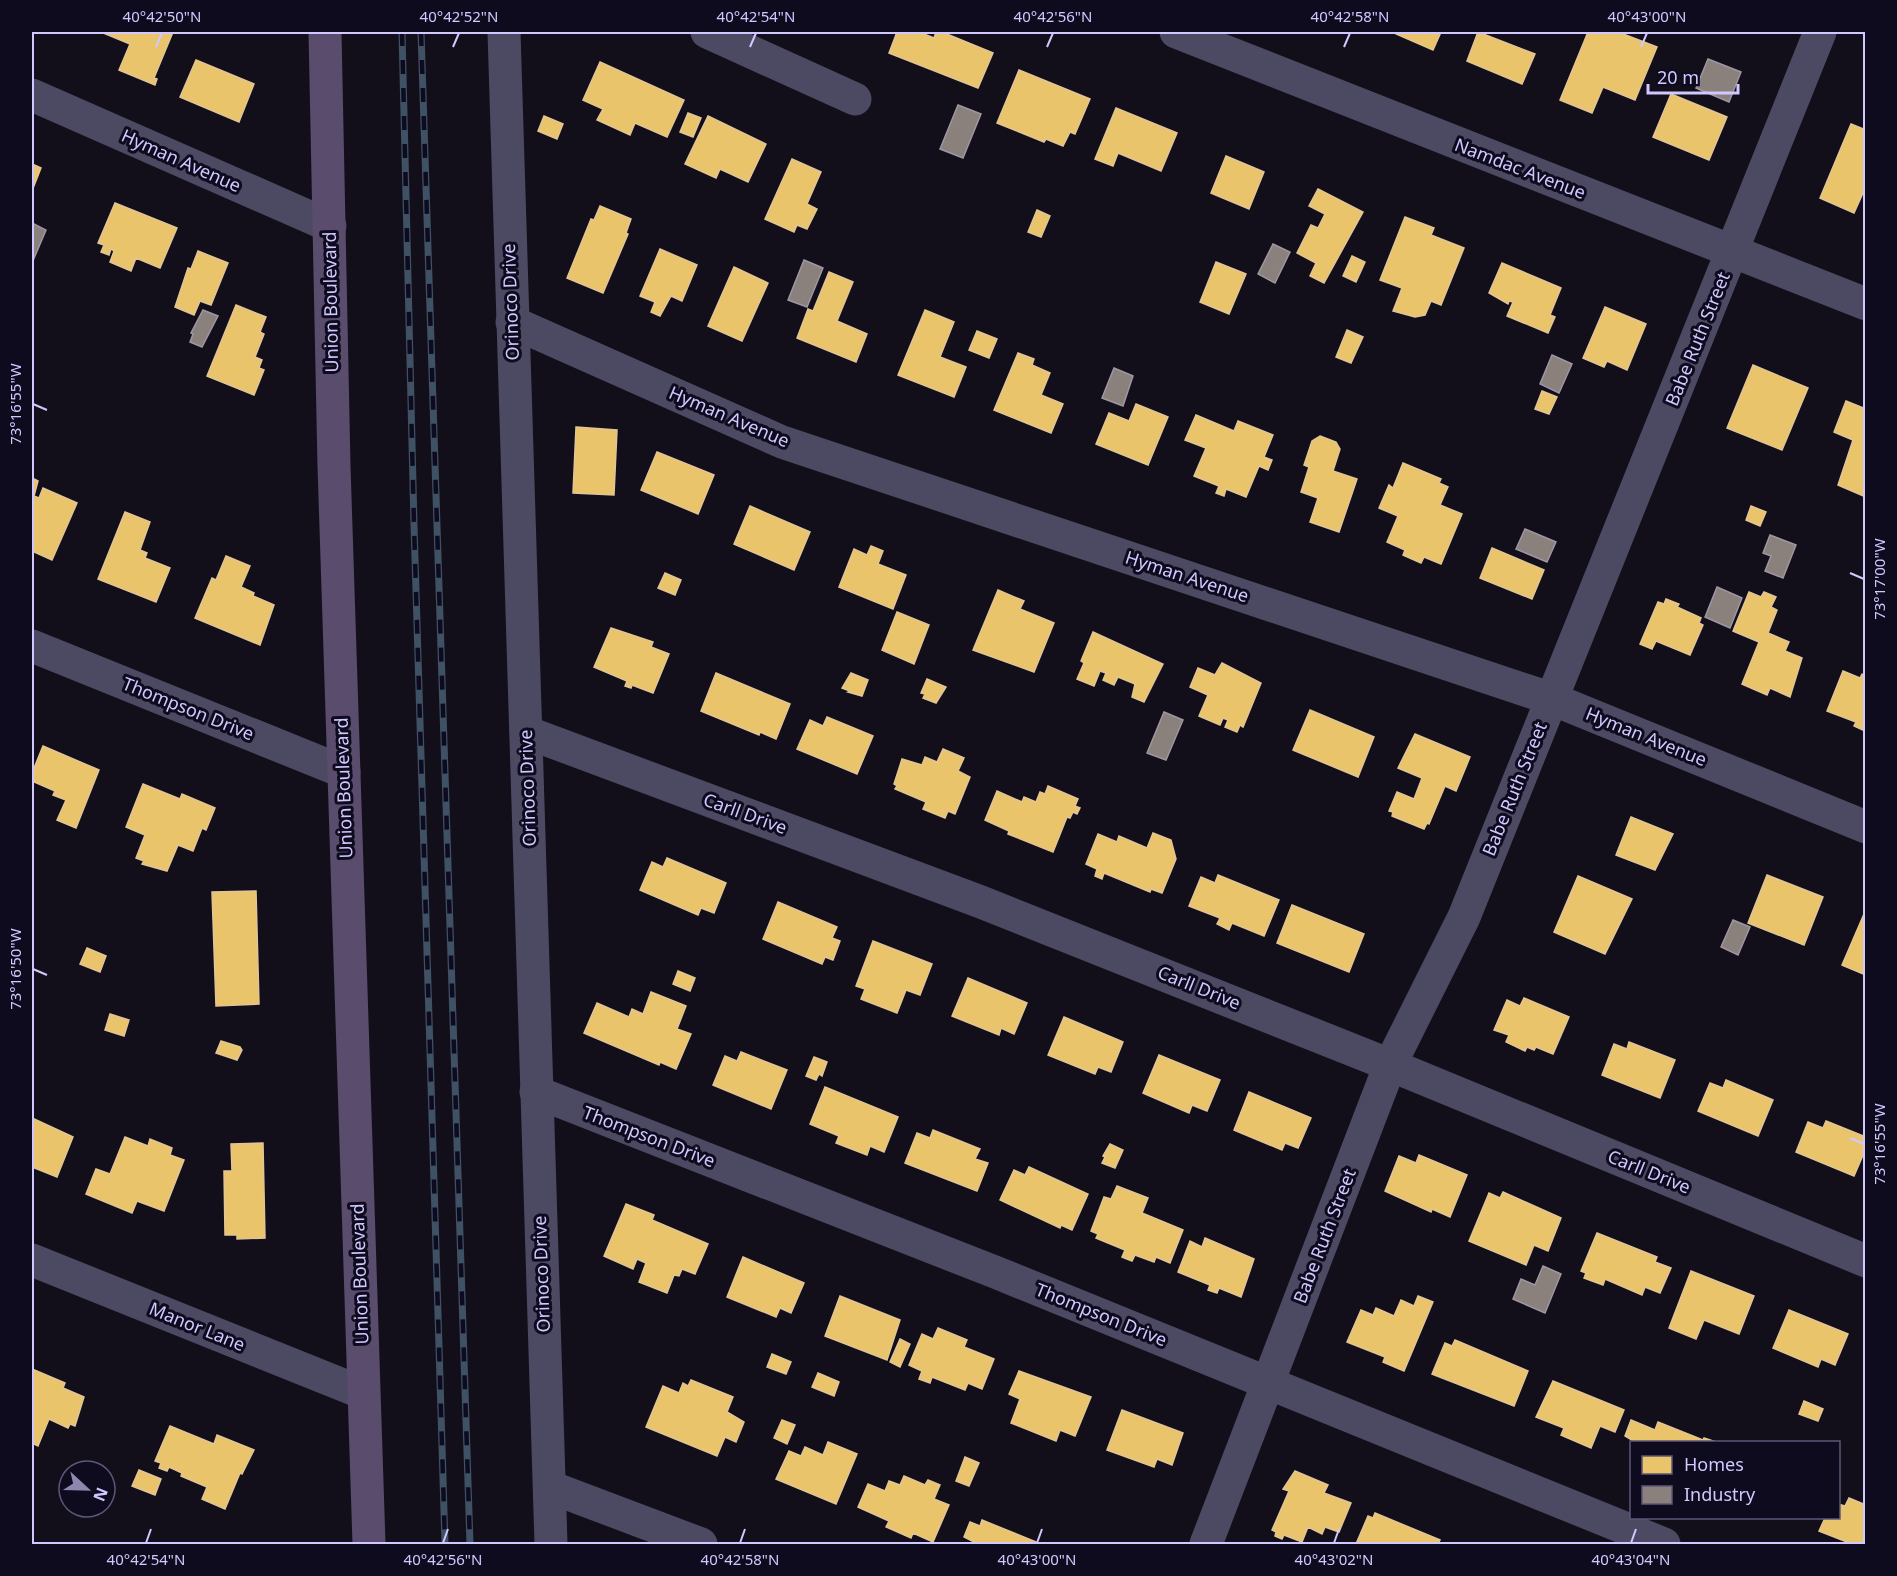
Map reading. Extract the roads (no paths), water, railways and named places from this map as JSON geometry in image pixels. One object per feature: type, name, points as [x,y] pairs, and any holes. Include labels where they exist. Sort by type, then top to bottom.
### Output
[{"type":"main road","name":"Union Boulevard","points":[[325,32],[334,466],[369,1545]]},
{"type":"street","name":"Orinoco Drive","points":[[504,32],[551,1545]]},
{"type":"street","points":[[707,32],[855,99]]},
{"type":"street","name":"Namdac Avenue","points":[[1176,32],[1866,304]]},
{"type":"street","name":"Babe Ruth Street","points":[[1206,1545],[1390,1065],[1464,918],[1820,32]]},
{"type":"street","name":"Hyman Avenue","points":[[32,95],[330,225]]},
{"type":"street","name":"Hyman Avenue","points":[[512,322],[782,442],[1552,699],[1866,827]]},
{"type":"street","name":"Thompson Drive","points":[[32,646],[344,772]]},
{"type":"street","name":"Carll Drive","points":[[526,732],[981,902],[1390,1065],[1866,1261]]},
{"type":"street","name":"Thompson Drive","points":[[536,1092],[1270,1383],[1664,1545]]},
{"type":"street","name":"Manor Lane","points":[[32,1260],[363,1393]]},
{"type":"street","points":[[550,1487],[701,1545]]},
{"type":"railway","points":[[402,32],[414,525],[445,1544]]},
{"type":"railway","points":[[421,32],[470,1544]]}]
